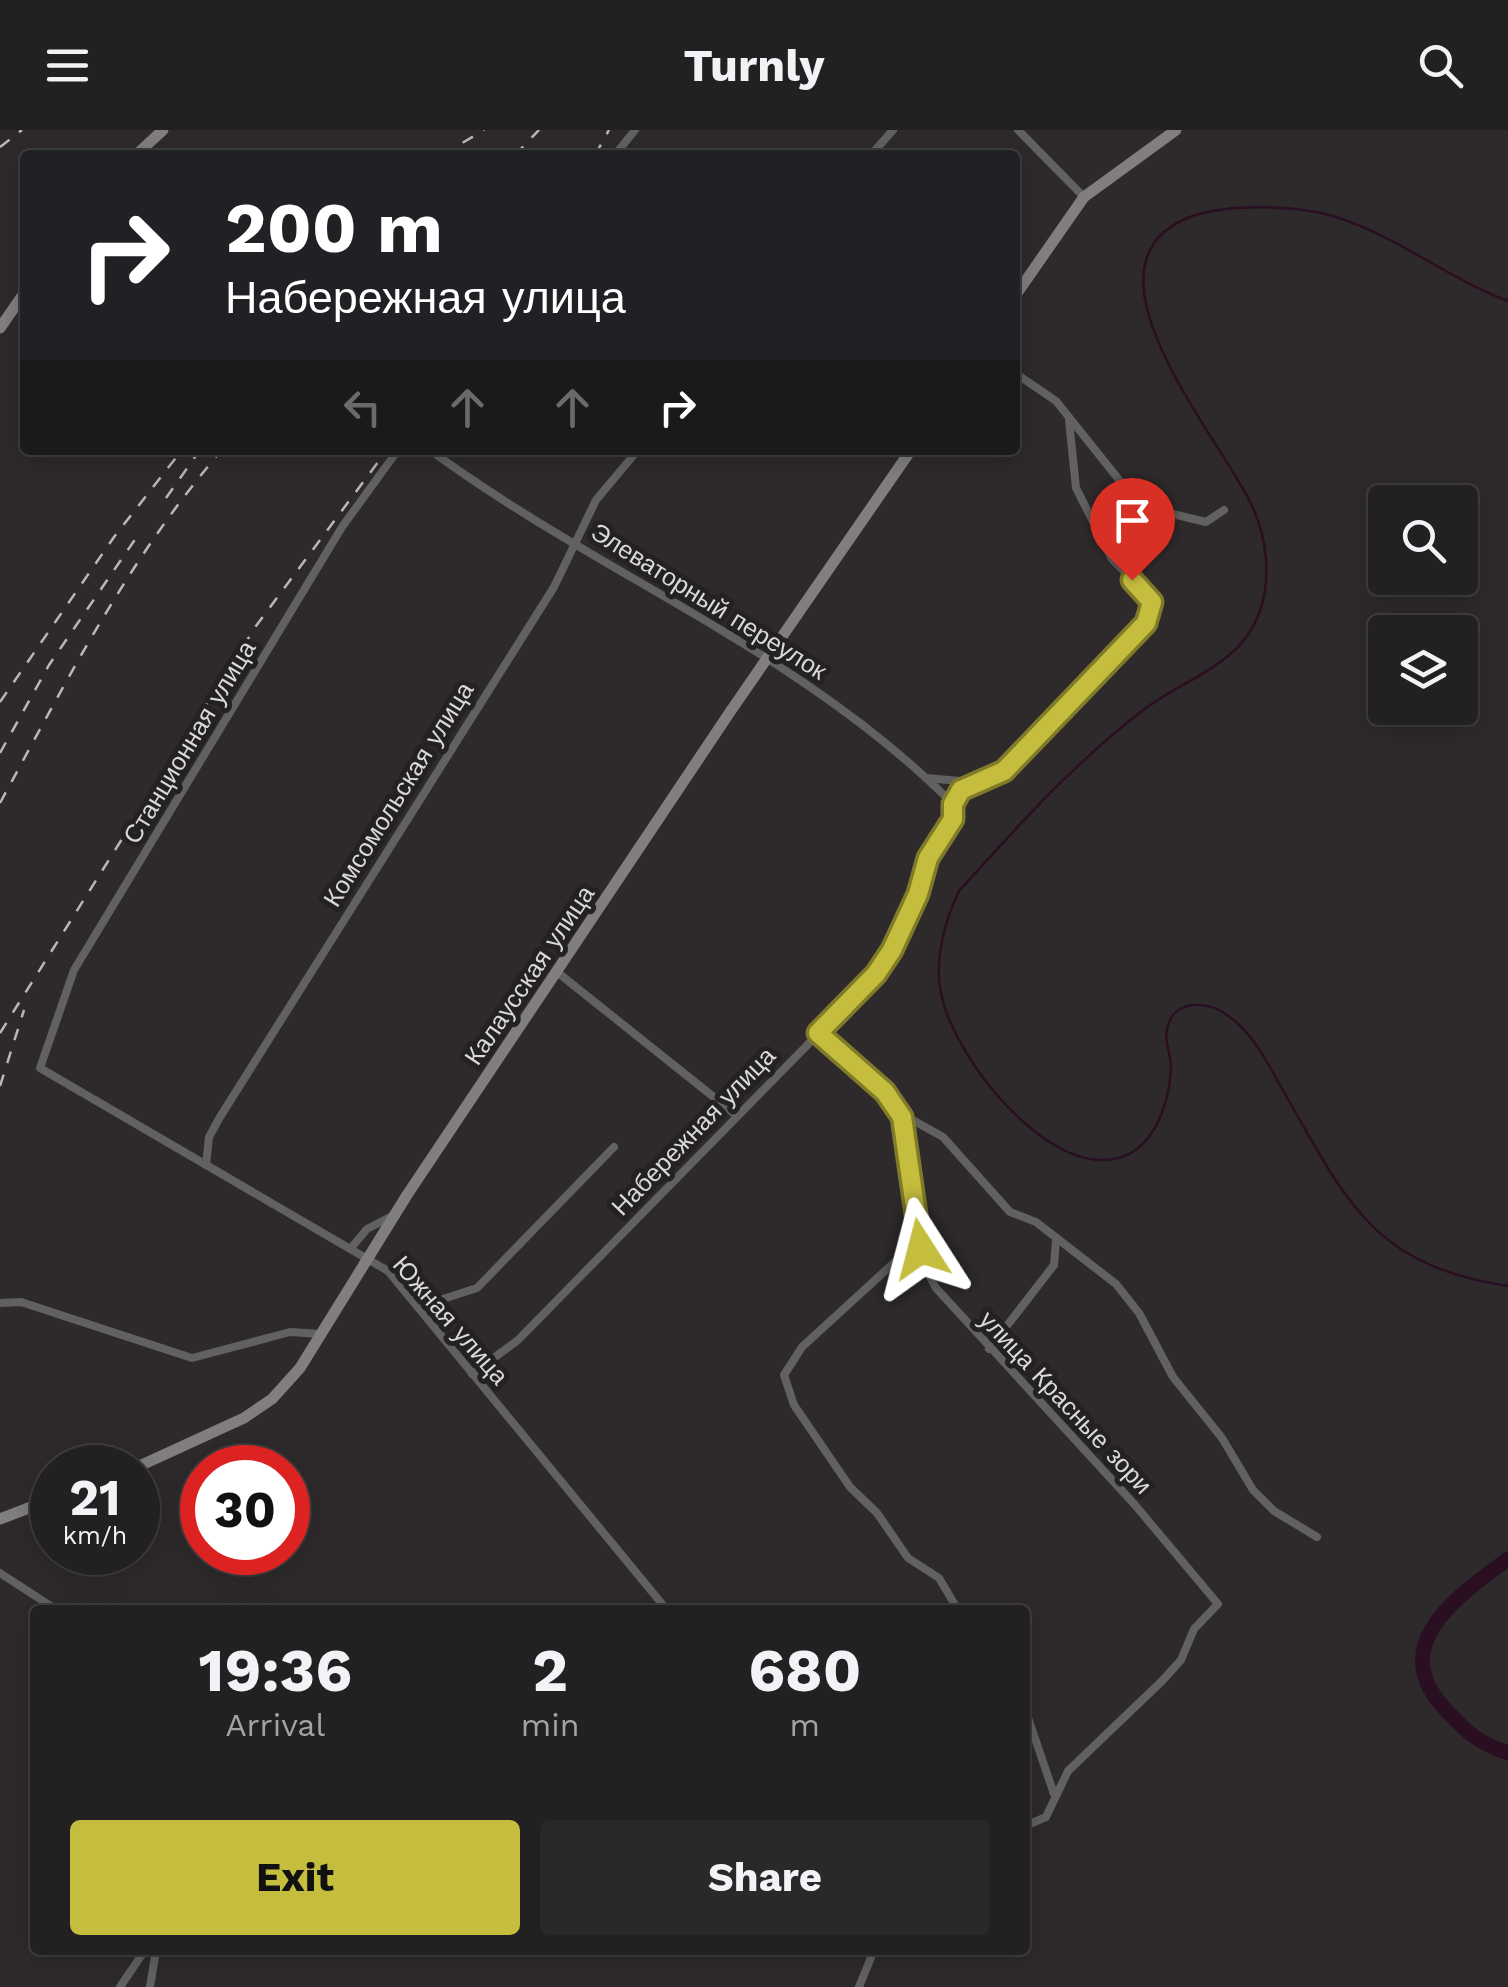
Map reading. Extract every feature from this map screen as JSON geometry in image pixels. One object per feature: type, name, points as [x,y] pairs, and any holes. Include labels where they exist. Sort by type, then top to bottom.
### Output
[{"type":"street","points":[[142,150],[164,130]]},
{"type":"street","points":[[619,150],[635,130]]},
{"type":"street","points":[[875,150],[893,130]]},
{"type":"street","points":[[1018,130],[1084,197]]},
{"type":"street","points":[[1020,289],[1084,197],[1176,130]]},
{"type":"street","points":[[0,328],[20,299]]},
{"type":"street","points":[[1020,376],[1049,395],[1140,506],[1206,522],[1224,510]]},
{"type":"street","name":"Набережная улица","points":[[472,1374],[518,1340],[876,974],[892,950],[918,894],[928,858],[953,819],[953,804],[961,790],[999,774],[1015,761],[1151,614],[1148,594],[1117,567],[1076,488],[1069,420]]},
{"type":"street","name":"Станционная улица","points":[[40,1068],[74,970],[342,527],[394,455]]},
{"type":"street","name":"Элеваторный переулок","points":[[438,455],[769,658],[850,714],[953,804]]},
{"type":"street","name":"Комсомольская улица","points":[[206,1165],[209,1138],[220,1116],[554,586],[596,500],[634,455]]},
{"type":"street","name":"Калаусская улица","points":[[160,1456],[262,1407],[300,1368],[396,1214],[557,972],[908,455]]},
{"type":"street","points":[[926,778],[977,782]]},
{"type":"street","points":[[557,972],[735,1114]]},
{"type":"street","points":[[818,1033],[885,1092],[900,1113],[943,1137],[1010,1212],[1036,1222],[1123,1292],[1173,1377],[1222,1438],[1253,1490],[1274,1510],[1317,1537]]},
{"type":"street","name":"Южная улица","points":[[40,1068],[388,1272],[663,1605]]},
{"type":"street","name":"улица Красные зори","points":[[900,1113],[924,1262],[942,1296],[1218,1604],[1194,1629],[1180,1660],[1125,1720],[1068,1772],[1054,1796]]},
{"type":"street","points":[[418,1307],[476,1288],[614,1148]]},
{"type":"street","points":[[351,1248],[367,1229],[396,1214]]},
{"type":"street","points":[[920,1240],[796,1353],[786,1366],[785,1380],[794,1405],[850,1487],[877,1513],[908,1558],[938,1578],[955,1605]]},
{"type":"street","points":[[989,1348],[1054,1265],[1056,1240]]},
{"type":"street","points":[[901,1258],[924,1262]]},
{"type":"street","points":[[0,1304],[21,1302],[192,1358],[290,1332],[322,1334]]},
{"type":"street","points":[[0,1519],[30,1507]]},
{"type":"street","points":[[0,1574],[49,1605]]},
{"type":"street","points":[[1030,1719],[1041,1744],[1054,1796],[1046,1816],[1030,1824]]},
{"type":"street","points":[[120,1987],[141,1955]]},
{"type":"street","points":[[150,1987],[155,1955]]},
{"type":"street","points":[[858,1987],[872,1955]]},
{"type":"waterway","points":[[1508,301],[1361,226],[1305,210],[1264,207],[1206,212],[1190,217],[1156,240],[1144,273],[1148,313],[1164,356],[1258,520],[1266,573],[1260,611],[1239,646],[1209,670],[1142,711],[1093,752],[959,891],[939,963],[946,1012],[959,1040],[999,1097],[1049,1142],[1076,1155],[1102,1160],[1119,1158],[1145,1142],[1166,1099],[1171,1062],[1166,1035],[1170,1020],[1176,1012],[1191,1005],[1210,1007],[1236,1022],[1258,1048],[1324,1162],[1366,1220],[1392,1243],[1423,1262],[1461,1276],[1508,1286]]},
{"type":"waterway","points":[[1508,1559],[1451,1605],[1435,1624],[1425,1643],[1423,1664],[1429,1686],[1453,1718],[1481,1741],[1508,1753]]},
{"type":"railway","points":[[0,147],[22,130]]},
{"type":"railway","points":[[450,150],[484,130]]},
{"type":"railway","points":[[520,150],[539,130]]},
{"type":"railway","points":[[598,150],[609,130]]},
{"type":"railway","points":[[0,702],[114,537],[178,455]]},
{"type":"railway","points":[[166,498],[196,455]]},
{"type":"railway","points":[[0,803],[129,576],[218,455]]},
{"type":"railway","points":[[0,1033],[256,626],[383,455]]},
{"type":"railway","points":[[0,753],[49,665],[136,538]]},
{"type":"railway","points":[[0,1086],[24,1010]]},
{"type":"route","points":[[921,1249],[902,1117],[885,1092],[818,1033],[876,974],[892,950],[918,894],[928,858],[953,819],[953,804],[961,790],[1004,771],[1146,623],[1152,602],[1132,580]]}]
